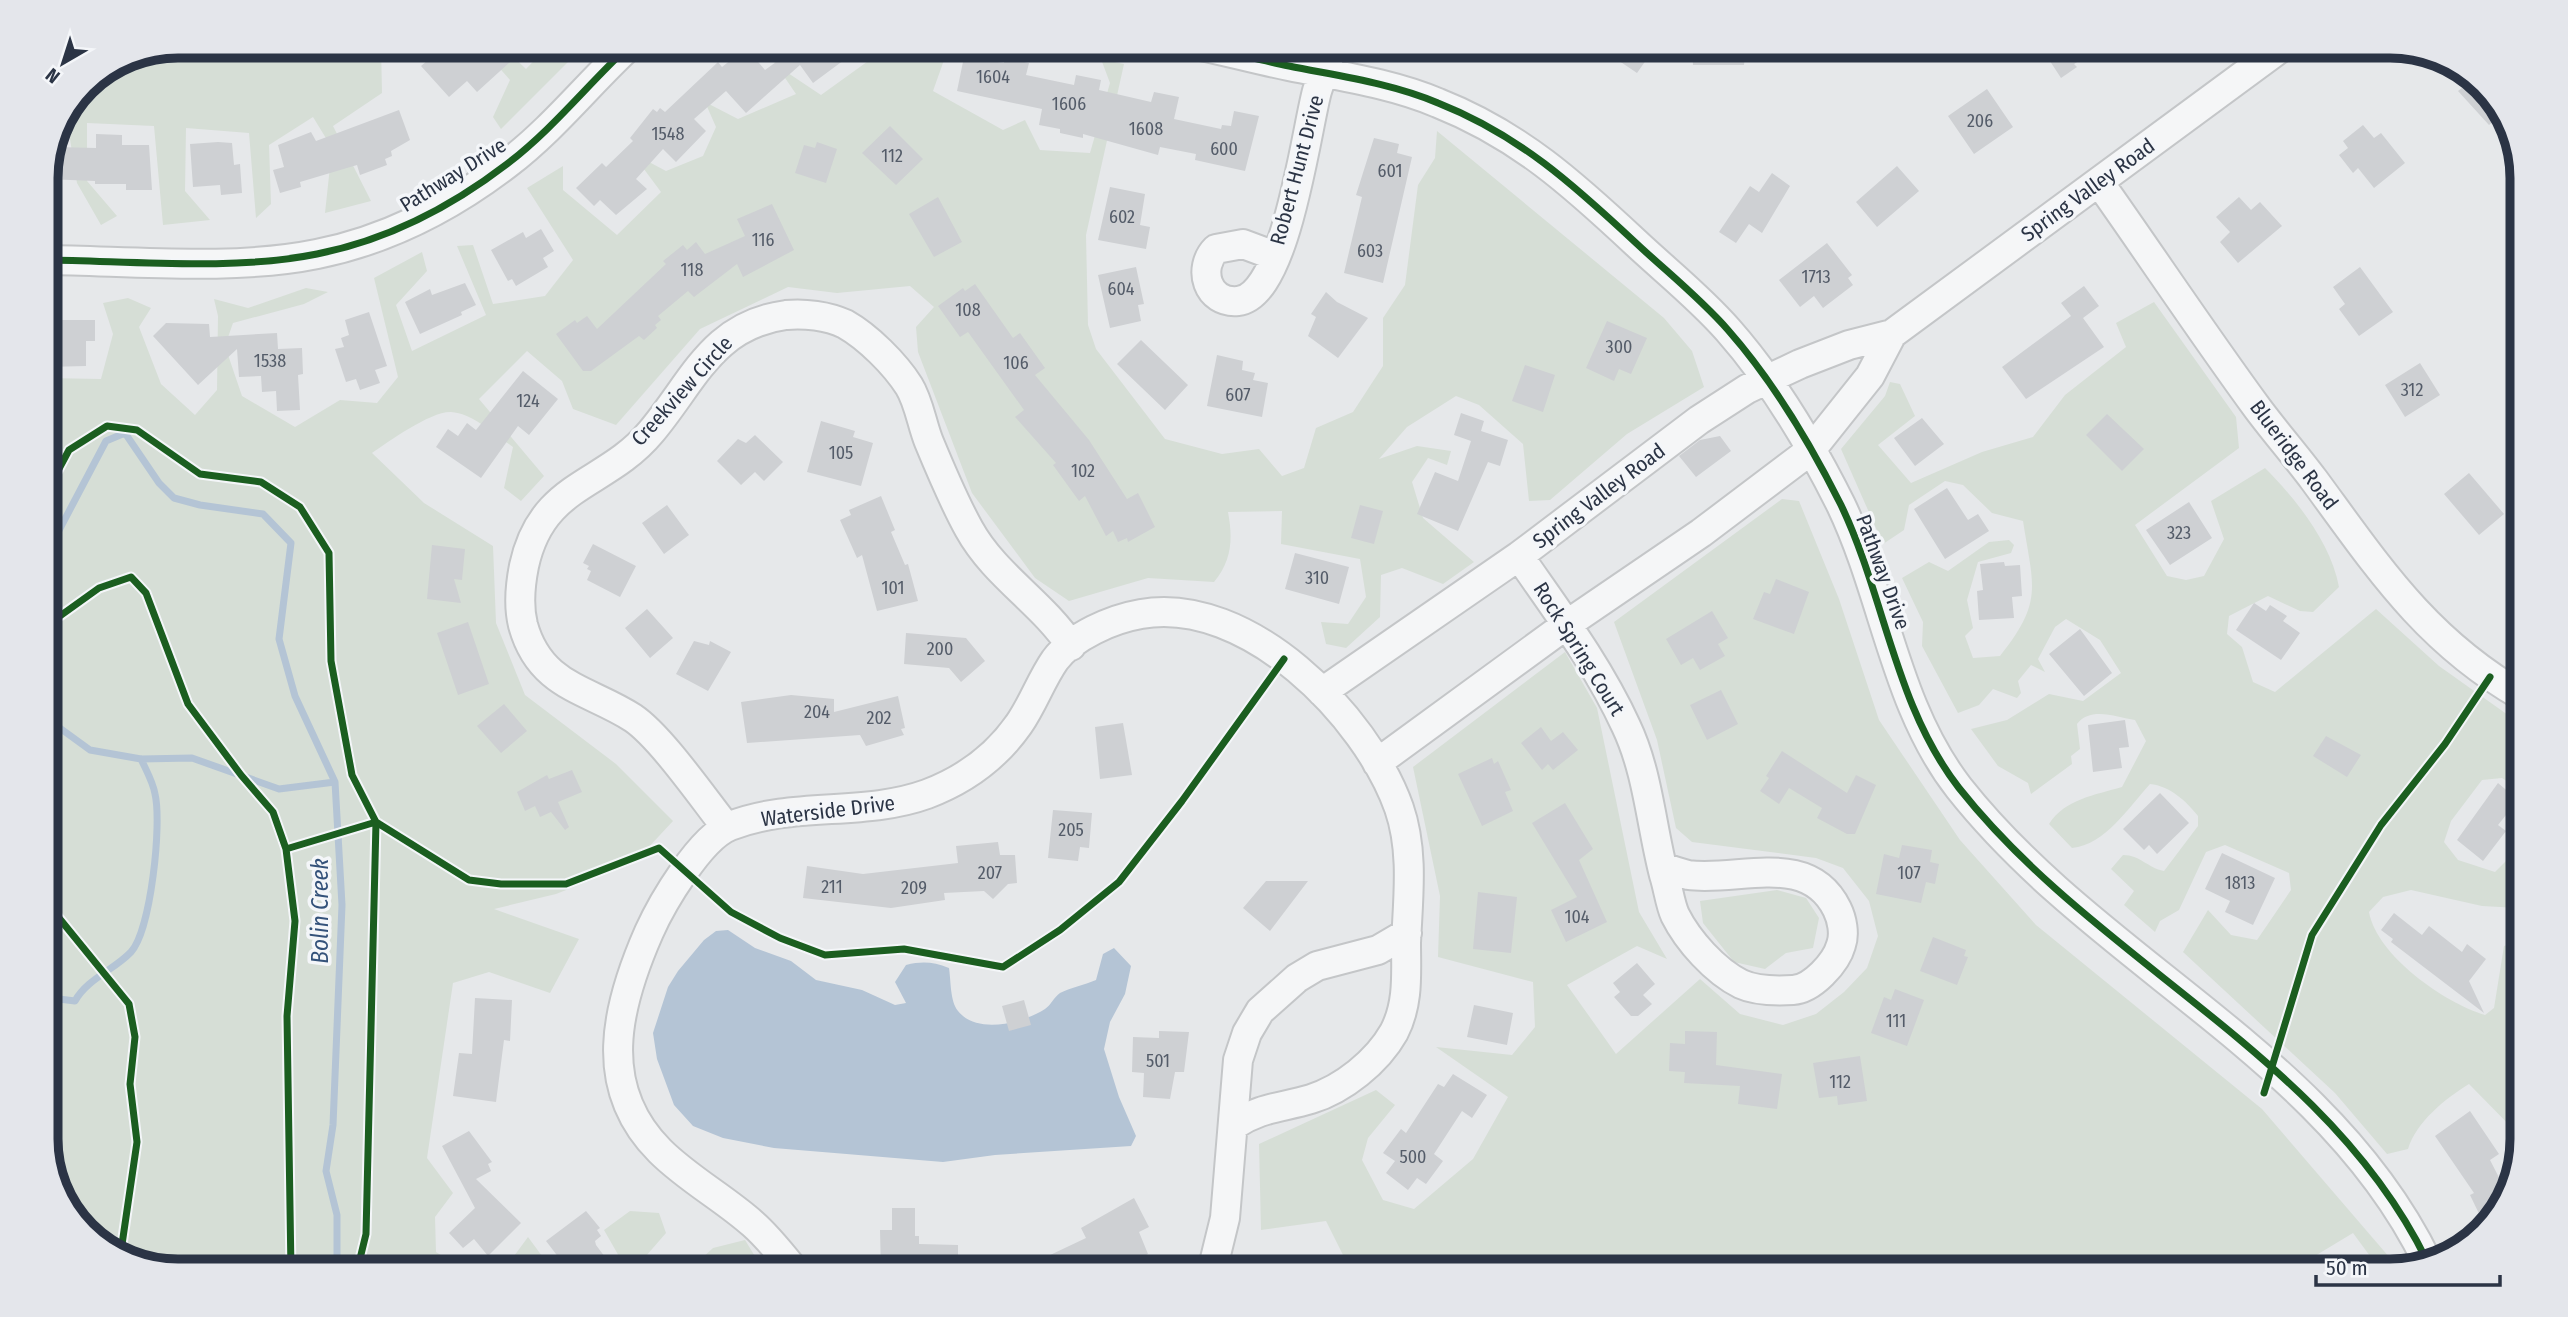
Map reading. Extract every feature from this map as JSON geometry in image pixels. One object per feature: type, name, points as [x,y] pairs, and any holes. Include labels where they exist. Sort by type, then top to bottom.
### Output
[{"type":"street","name":"Pathway Drive","points":[[58,260],[248,262],[316,254],[407,226],[506,165],[545,132],[617,58]]},
{"type":"street","name":"Spring Valley Road","points":[[1322,692],[1519,556],[1699,420],[1766,381],[1849,345],[1892,334],[2267,58]]},
{"type":"street","name":"Pathway Drive","points":[[1329,59],[1436,101],[1496,130],[1542,159],[1686,287],[1727,330],[1766,381],[1811,450],[1842,507],[1920,725],[1957,786],[2006,840],[2086,917],[2252,1050],[2323,1114],[2376,1180],[2423,1254]]},
{"type":"street","name":"Robert Hunt Drive","points":[[1275,256],[1308,143],[1317,91],[1329,59]]},
{"type":"street","name":"Blueridge Road","points":[[2099,182],[2258,409],[2381,574],[2408,606],[2451,646],[2490,677],[2510,689]]},
{"type":"street","name":"Creekview Circle","points":[[726,827],[672,759],[634,719],[559,680],[541,660],[523,626],[519,589],[539,522],[565,494],[613,465],[651,433],[678,393],[706,359],[730,335],[761,318],[802,313],[844,324],[886,358],[910,388],[929,441],[970,530],[993,565],[1058,626],[1071,646]]},
{"type":"street","name":"Spring Valley Road","points":[[1377,762],[1566,625],[1702,533],[1811,450],[1870,376],[1892,334]]},
{"type":"street","name":"Rock Spring Court","points":[[1519,556],[1608,689],[1628,730],[1642,766],[1651,823],[1662,867],[1675,915],[1716,966],[1742,985],[1773,991],[1801,989],[1826,970],[1842,945],[1842,918],[1831,897],[1808,878],[1783,872],[1688,875],[1662,867]]},
{"type":"street","name":"Waterside Drive","points":[[726,827],[787,813],[897,803],[957,780],[979,767],[1020,723],[1057,657],[1087,634],[1131,616],[1173,611],[1202,615],[1246,635],[1284,659],[1322,692],[1351,725],[1377,762],[1398,807],[1408,845],[1408,975],[1404,1005],[1394,1032],[1378,1052],[1348,1080],[1314,1098],[1265,1108],[1234,1125]]},
{"type":"street","points":[[726,827],[684,870],[663,901],[635,964],[619,1036],[618,1078],[626,1102],[640,1128],[663,1154],[756,1226],[784,1259]]},
{"type":"street","points":[[1215,1259],[1225,1218],[1238,1060],[1247,1033],[1260,1011],[1275,995],[1317,966],[1378,950],[1407,933]]},
{"type":"shaded area","points":[[178,58],[381,58],[382,93],[333,126],[371,201],[325,213],[332,148],[313,117],[269,145],[271,204],[256,218],[249,133],[186,128],[185,191],[210,220],[163,225],[154,126],[87,123],[87,181],[117,216],[101,225],[77,183],[67,133],[70,125],[90,98],[98,98],[99,88],[132,67],[154,60]]},
{"type":"shaded area","points":[[491,58],[515,58],[526,69],[537,58],[572,58],[501,129],[493,117],[510,80]]},
{"type":"shaded area","points":[[771,58],[782,58],[788,73],[821,95],[872,58],[945,58],[933,91],[1003,130],[1025,120],[1040,150],[1090,153],[1110,83],[1101,59],[1124,64],[1086,235],[1088,325],[1096,349],[1165,439],[1222,454],[1259,449],[1282,476],[1304,468],[1316,428],[1353,412],[1383,366],[1383,318],[1405,285],[1418,185],[1435,158],[1437,131],[1664,318],[1692,351],[1704,387],[1627,434],[1550,500],[1529,501],[1523,444],[1479,405],[1456,396],[1407,427],[1379,459],[1417,446],[1451,451],[1447,465],[1428,458],[1412,482],[1423,518],[1474,562],[1443,584],[1402,568],[1381,575],[1380,617],[1346,648],[1326,644],[1321,622],[1348,624],[1366,597],[1360,559],[1281,544],[1282,511],[1228,512],[1230,549],[1214,582],[1148,578],[1069,601],[1035,578],[972,493],[918,352],[916,327],[934,307],[910,286],[837,293],[788,287],[700,329],[616,425],[573,409],[562,381],[527,351],[479,399],[544,476],[521,501],[504,488],[513,447],[484,425],[459,413],[432,416],[372,453],[424,503],[493,546],[496,623],[525,695],[616,764],[673,821],[633,864],[556,894],[494,909],[579,939],[550,993],[489,972],[453,983],[427,1158],[453,1193],[435,1217],[436,1252],[447,1259],[178,1259],[147,1255],[111,1239],[78,1206],[64,1178],[58,1147],[58,378],[101,379],[113,334],[103,303],[128,298],[151,308],[139,327],[161,384],[195,415],[217,390],[218,316],[214,299],[248,308],[306,288],[328,292],[304,304],[233,323],[225,346],[242,396],[295,427],[340,400],[377,403],[398,377],[374,278],[422,252],[427,271],[396,305],[412,351],[486,315],[457,246],[473,245],[493,304],[545,296],[573,260],[527,188],[563,166],[563,190],[617,235],[661,192],[632,153],[666,171],[703,156],[716,127],[705,102],[738,119],[796,94]]},
{"type":"shaded area","points":[[2154,302],[2236,417],[2239,448],[2135,525],[2167,576],[2186,580],[2204,576],[2224,539],[2211,501],[2265,468],[2289,493],[2311,523],[2335,571],[2339,587],[2313,612],[2300,611],[2268,596],[2229,616],[2227,634],[2242,647],[2253,682],[2275,692],[2376,609],[2439,666],[2510,716],[2510,783],[2502,778],[2482,780],[2451,821],[2444,842],[2458,860],[2495,872],[2510,857],[2510,908],[2482,906],[2411,890],[2383,897],[2369,912],[2385,945],[2415,976],[2451,1000],[2485,1015],[2494,1008],[2504,946],[2510,944],[2510,1126],[2469,1084],[2451,1096],[2425,1120],[2408,1149],[2387,1154],[2335,1093],[2183,952],[2208,910],[2231,935],[2257,940],[2291,890],[2289,873],[2225,845],[2206,852],[2179,910],[2160,921],[2155,932],[2124,905],[2134,891],[2111,869],[2123,855],[2134,857],[2164,871],[2198,826],[2198,816],[2177,795],[2150,784],[2116,824],[2095,840],[2072,848],[2049,824],[2072,803],[2122,787],[2146,741],[2135,720],[2104,714],[2089,715],[2082,719],[2077,724],[2080,749],[2071,756],[2072,764],[2031,794],[2028,783],[1998,766],[1971,729],[2007,720],[2049,694],[2083,701],[2121,673],[2100,640],[2066,619],[2055,627],[2038,659],[2045,672],[2031,665],[2018,681],[2021,693],[2017,698],[1993,689],[1979,705],[1958,713],[1922,646],[1923,622],[1902,578],[1929,562],[1948,571],[1989,542],[2009,540],[2014,545],[2011,553],[1978,562],[1967,600],[1973,628],[1965,636],[1973,658],[2000,656],[2024,621],[2032,592],[2023,521],[1992,513],[1963,485],[1945,481],[1909,505],[1904,530],[1883,544],[1841,449],[1885,396],[1890,382],[1900,384],[1915,416],[1878,445],[1911,483],[1982,452],[2033,437],[2065,395],[2126,347],[2116,323]]},
{"type":"shaded area","points":[[1782,499],[1799,501],[1839,599],[1879,720],[1960,840],[2036,925],[2262,1109],[2391,1259],[2372,1259],[2353,1233],[2310,1259],[1345,1259],[1326,1221],[1261,1230],[1259,1144],[1376,1090],[1395,1105],[1368,1138],[1362,1160],[1383,1200],[1414,1209],[1473,1159],[1508,1097],[1436,1047],[1512,1055],[1535,1027],[1533,982],[1438,957],[1440,896],[1413,767],[1565,652],[1597,708],[1639,912],[1667,959],[1637,946],[1567,985],[1616,1054],[1700,979],[1740,1014],[1783,1025],[1816,1014],[1844,992],[1867,968],[1878,936],[1869,901],[1843,868],[1816,858],[1692,842],[1676,828],[1657,740],[1614,622]]},
{"type":"shaded area","points":[[1777,890],[1806,898],[1819,918],[1813,948],[1786,953],[1765,969],[1734,962],[1703,923],[1700,901]]},
{"type":"shaded area","points":[[630,1211],[659,1213],[666,1233],[643,1259],[619,1259],[604,1230]]},
{"type":"shaded area","points":[[528,1237],[544,1259],[512,1259]]},
{"type":"shaded area","points":[[745,1240],[757,1259],[701,1259],[713,1248]]},
{"type":"water","points":[[728,930],[755,948],[791,961],[816,980],[862,990],[895,1005],[906,1003],[895,982],[906,965],[928,963],[949,968],[955,1007],[966,1018],[988,1025],[1025,1019],[1047,1007],[1060,993],[1096,980],[1103,954],[1114,948],[1131,966],[1125,994],[1110,1022],[1104,1049],[1119,1097],[1136,1136],[1131,1146],[995,1155],[943,1162],[774,1148],[723,1138],[693,1126],[674,1105],[657,1059],[653,1033],[668,987],[678,971],[704,940],[716,931]]},
{"type":"building","points":[[430,58],[506,58],[510,62],[477,92],[467,81],[449,97],[421,66]]},
{"type":"building","points":[[733,58],[755,58],[765,70],[782,58],[847,58],[813,83],[800,65],[746,113],[726,91],[694,119],[706,131],[676,162],[663,149],[636,179],[647,189],[616,215],[600,200],[594,206],[576,188],[602,163],[606,167],[633,141],[630,138],[653,109],[657,112],[660,108],[665,112],[718,62],[722,67]]},
{"type":"building","points":[[964,58],[1004,63],[1005,58],[1029,63],[1026,75],[1074,85],[1076,75],[1101,80],[1099,90],[1151,102],[1154,92],[1179,97],[1174,119],[1221,129],[1222,125],[1231,126],[1234,111],[1259,116],[1245,171],[1195,160],[1196,154],[1160,147],[1158,155],[1083,134],[1083,138],[1060,133],[1060,129],[1039,125],[1042,109],[957,91]]},
{"type":"building","points":[[1615,58],[1648,58],[1637,73]]},
{"type":"building","points":[[1693,58],[1745,58],[1744,65],[1693,65]]},
{"type":"building","points":[[2048,58],[2084,58],[2074,64],[2077,67],[2061,78]]},
{"type":"building","points":[[2466,85],[2495,120],[2489,125],[2458,91]]},
{"type":"building","points":[[1987,89],[2013,127],[1974,154],[1948,116]]},
{"type":"building","points":[[399,110],[410,140],[391,151],[392,156],[385,159],[387,165],[360,175],[357,165],[300,182],[301,187],[280,193],[273,170],[284,167],[278,145],[311,132],[316,141]]},
{"type":"building","points":[[2363,125],[2374,138],[2381,133],[2405,163],[2374,188],[2358,168],[2353,173],[2339,155],[2348,148],[2343,141]]},
{"type":"building","points":[[890,126],[923,159],[896,185],[862,153]]},
{"type":"building","points":[[96,134],[122,135],[122,145],[149,145],[152,190],[126,190],[126,184],[58,179],[62,147],[96,148]]},
{"type":"building","points":[[1374,138],[1399,144],[1397,153],[1412,157],[1383,283],[1344,273],[1362,197],[1356,195]]},
{"type":"building","points":[[817,142],[837,149],[826,183],[795,173],[804,145],[815,148]]},
{"type":"building","points":[[232,143],[234,165],[240,164],[242,193],[221,195],[220,185],[193,187],[190,144]]},
{"type":"building","points":[[1897,166],[1919,191],[1877,227],[1856,202]]},
{"type":"building","points":[[1772,173],[1790,186],[1762,233],[1749,224],[1736,243],[1719,232],[1750,186],[1759,192]]},
{"type":"building","points":[[1110,187],[1145,194],[1140,225],[1150,227],[1146,249],[1098,240]]},
{"type":"building","points":[[938,197],[962,242],[934,257],[909,214]]},
{"type":"building","points":[[2239,197],[2251,210],[2260,202],[2282,226],[2238,263],[2220,242],[2230,232],[2216,217]]},
{"type":"building","points":[[772,204],[794,250],[743,277],[737,264],[694,297],[688,291],[658,316],[661,320],[655,325],[657,328],[644,340],[639,336],[591,371],[583,371],[556,334],[575,320],[577,323],[587,316],[597,329],[666,264],[663,261],[683,245],[687,250],[696,242],[705,254],[745,236],[737,219]]},
{"type":"building","points":[[541,229],[554,251],[543,258],[548,267],[516,286],[512,279],[508,281],[491,250],[523,232],[526,238]]},
{"type":"building","points":[[1827,243],[1852,275],[1848,278],[1853,285],[1823,308],[1814,296],[1800,307],[1779,280]]},
{"type":"building","points":[[1136,267],[1144,304],[1138,305],[1141,321],[1110,328],[1098,275]]},
{"type":"building","points":[[2360,267],[2393,312],[2359,336],[2339,309],[2345,304],[2333,287]]},
{"type":"building","points":[[465,283],[476,305],[461,312],[462,315],[420,334],[405,302],[430,289],[432,295]]},
{"type":"building","points":[[975,284],[1013,338],[1020,333],[1045,368],[1035,375],[1089,440],[1127,499],[1138,493],[1155,527],[1128,542],[1127,538],[1118,542],[1113,531],[1106,536],[1085,496],[1079,501],[1053,465],[1056,463],[1015,417],[1024,410],[968,332],[960,337],[938,306],[963,288],[965,291]]},
{"type":"building","points":[[2084,286],[2099,306],[2083,318],[2104,347],[2026,399],[2002,367],[2071,316],[2061,303]]},
{"type":"building","points":[[1326,292],[1337,302],[1368,318],[1338,358],[1308,336],[1316,317],[1311,314]]},
{"type":"building","points":[[369,312],[387,366],[375,370],[380,383],[360,390],[356,379],[346,382],[335,349],[344,347],[341,338],[349,335],[345,320]]},
{"type":"building","points":[[58,320],[95,320],[95,341],[86,341],[86,366],[58,367]]},
{"type":"building","points":[[1607,321],[1647,338],[1631,374],[1619,369],[1614,381],[1586,368]]},
{"type":"building","points":[[166,323],[209,324],[210,337],[277,333],[278,349],[302,348],[303,374],[298,375],[300,410],[277,411],[276,391],[262,392],[261,376],[239,377],[237,349],[198,385],[153,336]]},
{"type":"building","points":[[1141,340],[1188,385],[1165,410],[1117,364]]},
{"type":"building","points":[[1217,355],[1243,361],[1242,370],[1255,373],[1253,380],[1268,383],[1262,417],[1207,406]]},
{"type":"building","points":[[2420,363],[2440,395],[2405,417],[2385,385]]},
{"type":"building","points":[[1525,365],[1555,375],[1543,412],[1512,401]]},
{"type":"building","points":[[523,371],[558,399],[529,435],[518,426],[481,478],[436,447],[448,429],[458,436],[467,423],[476,430]]},
{"type":"building","points":[[1461,413],[1484,421],[1481,431],[1508,440],[1500,466],[1488,462],[1458,531],[1417,514],[1435,472],[1458,481],[1471,441],[1454,435]]},
{"type":"building","points":[[2107,414],[2144,449],[2122,471],[2086,435]]},
{"type":"building","points":[[1922,418],[1944,444],[1915,466],[1894,438]]},
{"type":"building","points":[[821,421],[855,431],[853,437],[873,443],[861,486],[807,472]]},
{"type":"building","points":[[755,435],[783,462],[764,481],[755,472],[741,485],[717,461],[738,439],[746,443]]},
{"type":"building","points":[[1720,436],[1731,451],[1696,477],[1679,456],[1700,440]]},
{"type":"building","points":[[2469,473],[2504,514],[2479,535],[2444,494]]},
{"type":"building","points":[[1947,488],[1968,520],[1978,514],[1989,531],[1945,559],[1914,509]]},
{"type":"building","points":[[881,496],[895,530],[891,532],[905,565],[908,564],[918,601],[877,611],[862,555],[857,558],[840,520],[851,515],[849,510]]},
{"type":"building","points":[[2189,502],[2212,538],[2170,565],[2146,530]]},
{"type":"building","points":[[667,505],[689,535],[664,554],[642,523]]},
{"type":"building","points":[[1360,505],[1383,511],[1374,544],[1351,538]]},
{"type":"building","points":[[593,544],[636,566],[620,597],[587,580],[591,571],[587,569],[589,566],[583,563]]},
{"type":"building","points":[[432,545],[465,549],[462,580],[454,579],[461,603],[427,599]]},
{"type":"building","points":[[1295,553],[1349,567],[1339,604],[1285,589]]},
{"type":"building","points":[[2004,562],[2005,566],[2020,565],[2022,596],[2012,597],[2014,618],[1979,620],[1977,591],[1983,590],[1980,564]]},
{"type":"building","points":[[1776,579],[1809,592],[1794,634],[1753,619],[1764,592],[1770,594]]},
{"type":"building","points":[[2254,603],[2266,611],[2270,605],[2287,616],[2283,621],[2300,633],[2281,660],[2236,630]]},
{"type":"building","points":[[647,609],[673,638],[650,658],[625,628]]},
{"type":"building","points":[[1712,611],[1728,638],[1718,644],[1725,656],[1700,670],[1693,658],[1681,665],[1666,639]]},
{"type":"building","points":[[468,622],[489,684],[458,695],[437,633]]},
{"type":"building","points":[[2080,629],[2112,673],[2084,696],[2049,654]]},
{"type":"building","points":[[906,633],[966,638],[985,661],[961,682],[949,668],[904,664]]},
{"type":"building","points":[[694,641],[709,645],[710,641],[731,652],[708,691],[676,674]]},
{"type":"building","points":[[1721,690],[1738,724],[1707,740],[1690,705]]},
{"type":"building","points":[[791,695],[834,699],[834,712],[898,696],[904,735],[866,746],[860,735],[747,743],[741,702]]},
{"type":"building","points":[[504,704],[527,731],[501,753],[477,726]]},
{"type":"building","points":[[2125,720],[2129,747],[2119,748],[2122,768],[2093,772],[2088,725]]},
{"type":"building","points":[[1123,723],[1132,775],[1100,779],[1095,727]]},
{"type":"building","points":[[1541,727],[1551,741],[1563,732],[1578,750],[1553,770],[1548,764],[1542,770],[1521,743]]},
{"type":"building","points":[[2326,736],[2361,755],[2347,777],[2313,756]]},
{"type":"building","points":[[1782,751],[1847,793],[1856,775],[1876,785],[1855,834],[1847,834],[1817,818],[1822,808],[1789,788],[1779,804],[1760,791]]},
{"type":"building","points":[[1492,758],[1494,764],[1498,761],[1511,790],[1505,792],[1513,811],[1482,826],[1458,774]]},
{"type":"building","points":[[572,770],[582,792],[558,802],[569,827],[565,830],[551,812],[540,817],[535,806],[525,811],[517,792],[547,775],[549,779]]},
{"type":"building","points":[[2498,783],[2510,793],[2510,810],[2498,825],[2506,831],[2483,861],[2457,840]]},
{"type":"building","points":[[2160,793],[2189,823],[2157,854],[2149,845],[2144,850],[2123,829]]},
{"type":"building","points":[[1565,803],[1593,849],[1579,860],[1607,922],[1566,942],[1551,910],[1577,897],[1532,823]]},
{"type":"building","points":[[1053,810],[1092,813],[1089,848],[1080,847],[1078,861],[1048,858]]},
{"type":"building","points":[[998,842],[1000,855],[1015,855],[1017,883],[1008,884],[993,899],[984,891],[944,893],[945,900],[891,908],[803,898],[807,866],[863,874],[958,863],[956,846]]},
{"type":"building","points":[[1902,845],[1932,850],[1930,862],[1939,864],[1935,884],[1926,882],[1921,903],[1876,894],[1884,854],[1899,858]]},
{"type":"building","points":[[2222,853],[2275,878],[2253,925],[2225,912],[2230,901],[2205,889]]},
{"type":"building","points":[[1266,881],[1308,881],[1270,931],[1243,908]]},
{"type":"building","points":[[1478,892],[1517,897],[1511,953],[1473,949]]},
{"type":"building","points":[[2394,913],[2422,935],[2429,926],[2462,952],[2467,944],[2486,959],[2469,981],[2484,1013],[2391,942],[2393,939],[2381,930]]},
{"type":"building","points":[[1933,937],[1966,950],[1964,956],[1968,957],[1957,985],[1920,971]]},
{"type":"building","points":[[1637,963],[1655,984],[1643,995],[1652,1004],[1638,1016],[1631,1016],[1614,997],[1620,992],[1613,983]]},
{"type":"building","points":[[1895,989],[1924,1000],[1907,1046],[1871,1033],[1884,997],[1891,1000]]},
{"type":"building","points":[[475,998],[512,1000],[510,1041],[504,1040],[496,1102],[453,1096],[459,1053],[472,1054]]},
{"type":"building","points":[[1024,1000],[1031,1025],[1009,1031],[1002,1006]]},
{"type":"building","points":[[1474,1005],[1513,1013],[1507,1045],[1467,1037]]},
{"type":"building","points":[[1159,1031],[1189,1032],[1184,1072],[1175,1072],[1170,1099],[1143,1097],[1144,1073],[1132,1072],[1133,1037],[1159,1038]]},
{"type":"building","points":[[1685,1031],[1717,1032],[1716,1065],[1782,1074],[1777,1109],[1738,1104],[1740,1086],[1684,1083],[1685,1072],[1669,1071],[1670,1043],[1685,1044]]},
{"type":"building","points":[[1860,1056],[1867,1101],[1838,1105],[1837,1096],[1819,1098],[1813,1063]]},
{"type":"building","points":[[1453,1074],[1487,1095],[1472,1118],[1462,1111],[1434,1154],[1443,1161],[1426,1184],[1417,1178],[1408,1190],[1386,1173],[1395,1161],[1383,1153],[1401,1129],[1406,1133],[1438,1084],[1444,1087]]},
{"type":"building","points":[[2470,1111],[2499,1154],[2490,1160],[2502,1183],[2481,1217],[2470,1195],[2474,1193],[2435,1136]]},
{"type":"building","points":[[469,1131],[492,1162],[488,1164],[491,1171],[476,1179],[521,1223],[488,1256],[474,1239],[463,1248],[449,1233],[475,1208],[442,1146]]},
{"type":"building","points":[[1134,1198],[1149,1227],[1139,1232],[1148,1254],[1139,1259],[1050,1259],[1048,1256],[1086,1238],[1081,1228]]},
{"type":"building","points":[[892,1208],[915,1208],[915,1236],[919,1236],[919,1244],[958,1245],[958,1259],[881,1259],[880,1230],[892,1230]]},
{"type":"building","points":[[586,1211],[600,1228],[597,1230],[601,1236],[595,1241],[605,1257],[560,1259],[546,1241]]},
{"type":"waterway","name":"Bolin Creek","points":[[58,532],[106,441],[125,433],[159,483],[174,498],[200,505],[263,514],[291,543],[279,639],[295,696],[335,782],[342,905],[333,1125],[326,1171],[337,1215],[337,1259]]},
{"type":"waterway","points":[[58,727],[90,750],[141,759],[192,758],[279,789],[335,782]]},
{"type":"waterway","points":[[58,999],[75,1001],[86,987],[131,952],[138,940],[149,900],[157,828],[154,790],[141,759]]},
{"type":"cycle path","points":[[58,260],[182,264],[252,262],[317,254],[393,231],[441,208],[507,164],[540,136],[617,58]]},
{"type":"cycle path","points":[[1252,58],[1383,85],[1420,96],[1494,130],[1544,163],[1567,182],[1706,307],[1745,350],[1776,392],[1829,482],[1856,540],[1905,687],[1937,756],[1959,788],[2015,850],[2077,907],[2272,1067],[2331,1125],[2384,1189],[2423,1254]]},
{"type":"cycle path","points":[[58,471],[69,450],[107,426],[137,430],[200,474],[261,482],[300,507],[329,553],[331,661],[352,775],[376,822],[366,1234],[360,1259]]},
{"type":"cycle path","points":[[58,617],[99,588],[131,577],[146,593],[188,704],[241,775],[273,812],[286,849],[295,921],[287,1016],[291,1259]]},
{"type":"cycle path","points":[[286,849],[376,822],[469,880],[501,884],[566,884],[659,848],[731,912],[780,938],[825,955],[904,949],[1003,967],[1060,930],[1119,882],[1182,801],[1284,659]]},
{"type":"cycle path","points":[[2264,1093],[2312,935],[2381,825],[2445,744],[2490,677]]},
{"type":"cycle path","points":[[58,917],[129,1004],[135,1037],[130,1084],[137,1142],[122,1245]]}]
